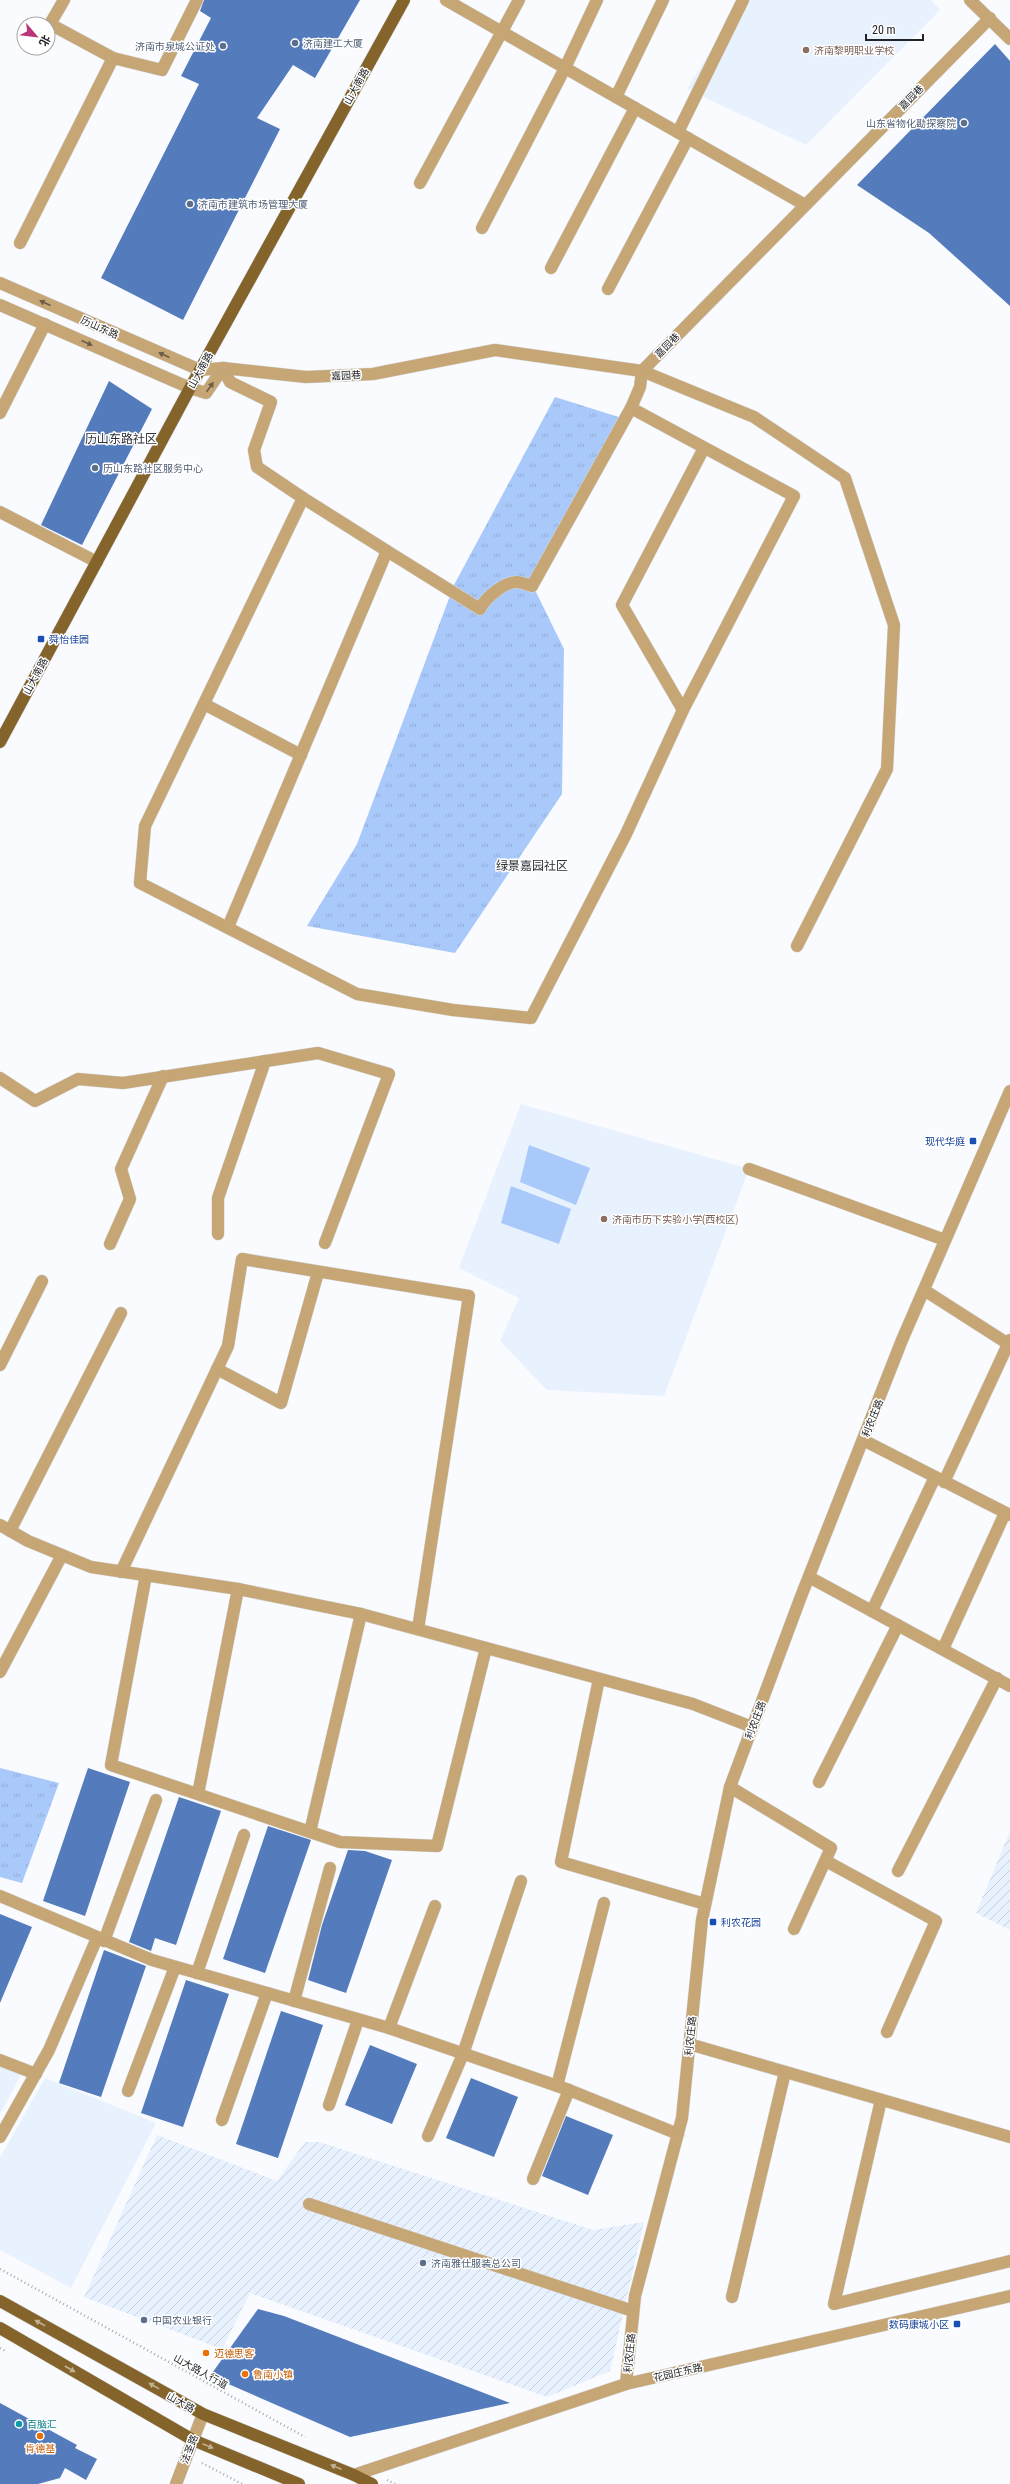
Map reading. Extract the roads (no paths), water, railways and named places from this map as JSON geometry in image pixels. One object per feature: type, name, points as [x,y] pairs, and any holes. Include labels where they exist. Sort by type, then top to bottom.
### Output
[{"type":"main road","name":"山大南路","points":[[1,737],[190,388],[404,0]]},
{"type":"main road","name":"山大路","points":[[0,2301],[203,2414],[354,2475],[372,2484]]},
{"type":"main road","points":[[0,2328],[193,2440],[299,2484]]},
{"type":"street","points":[[64,0],[50,24],[113,58],[162,70],[197,0]]},
{"type":"street","points":[[446,0],[805,205]]},
{"type":"street","points":[[420,183],[519,0]]},
{"type":"street","points":[[482,228],[565,68],[597,0]]},
{"type":"street","points":[[616,97],[663,0]]},
{"type":"street","points":[[608,289],[683,135],[744,0]]},
{"type":"street","points":[[970,0],[1010,39]]},
{"type":"street","name":"嘉园巷","points":[[200,370],[223,368],[306,377],[373,374],[495,350],[642,371],[990,18]]},
{"type":"street","points":[[20,243],[113,58]]},
{"type":"street","points":[[551,268],[635,108]]},
{"type":"street","name":"历山东路","points":[[0,283],[200,370]]},
{"type":"street","name":"历山东路","points":[[0,304],[190,388],[206,393],[223,368]]},
{"type":"street","points":[[0,413],[45,324]]},
{"type":"street","points":[[223,368],[230,382],[271,402],[254,450],[257,467],[303,498],[480,609],[483,601],[501,588],[516,582],[532,586],[631,408],[640,387],[642,371],[754,417],[845,478],[894,625],[887,770],[797,946]]},
{"type":"street","points":[[303,498],[145,826],[140,883],[357,994],[453,1010],[531,1018],[626,834],[683,710],[794,496],[631,408]]},
{"type":"street","points":[[683,710],[622,605],[704,448]]},
{"type":"street","points":[[0,512],[97,562]]},
{"type":"street","points":[[228,927],[387,551]]},
{"type":"street","points":[[204,704],[301,755]]},
{"type":"street","points":[[0,1078],[36,1101],[78,1079],[123,1082],[318,1053],[389,1074],[326,1243]]},
{"type":"street","points":[[218,1234],[218,1198],[265,1061]]},
{"type":"street","points":[[110,1244],[130,1199],[121,1169],[163,1076]]},
{"type":"street","name":"利农庄路","points":[[626,2384],[635,2296],[682,2118],[705,1904],[730,1787],[809,1576],[863,1440],[945,1240],[1010,1091]]},
{"type":"street","points":[[749,1169],[945,1240]]},
{"type":"street","points":[[121,1572],[228,1346],[242,1259],[469,1296],[418,1629]]},
{"type":"street","points":[[217,1369],[281,1403],[317,1276]]},
{"type":"street","points":[[0,1365],[42,1281]]},
{"type":"street","points":[[872,1611],[1009,1343],[924,1290]]},
{"type":"street","points":[[121,1312],[5,1528],[62,1555],[92,1567],[238,1589],[361,1614],[693,1704],[752,1727]]},
{"type":"street","points":[[863,1440],[1008,1514],[943,1649]]},
{"type":"street","points":[[0,1672],[62,1555]]},
{"type":"street","points":[[146,1575],[111,1764],[340,1842],[437,1846],[486,1648]]},
{"type":"street","points":[[809,1576],[1009,1684]]},
{"type":"street","points":[[198,1794],[238,1589]]},
{"type":"street","points":[[310,1832],[361,1614]]},
{"type":"street","points":[[819,1782],[898,1625]]},
{"type":"street","points":[[898,1871],[997,1678]]},
{"type":"street","points":[[599,1679],[561,1862],[705,1904]]},
{"type":"street","points":[[730,1787],[831,1848],[794,1929]]},
{"type":"street","points":[[0,2137],[49,2050],[101,1939],[156,1800]]},
{"type":"street","points":[[197,1973],[244,1835]]},
{"type":"street","points":[[826,1861],[936,1921],[887,2032]]},
{"type":"street","points":[[294,2001],[330,1868]]},
{"type":"street","points":[[428,2136],[463,2054],[521,1881]]},
{"type":"street","points":[[0,1896],[152,1960],[389,2028],[569,2090],[678,2134]]},
{"type":"street","points":[[557,2086],[604,1903]]},
{"type":"street","points":[[389,2028],[435,1906]]},
{"type":"street","points":[[128,2091],[175,1967]]},
{"type":"street","points":[[222,2120],[267,1993]]},
{"type":"street","points":[[329,2105],[358,2020]]},
{"type":"street","points":[[696,2046],[1010,2137]]},
{"type":"street","points":[[0,2060],[36,2074]]},
{"type":"street","points":[[732,2297],[785,2072]]},
{"type":"street","points":[[533,2179],[569,2090]]},
{"type":"street","points":[[881,2100],[834,2304],[1010,2260]]},
{"type":"street","points":[[309,2204],[633,2312]]},
{"type":"street","name":"花园庄东路","points":[[354,2475],[626,2384],[1010,2296]]},
{"type":"street","name":"法圣路","points":[[176,2484],[203,2414]]},
{"type":"place","name":"济南建工大厦","points":[[295,43]]},
{"type":"place","name":"济南市泉城公证处","points":[[223,46]]},
{"type":"place","name":"济南黎明职业学校","points":[[806,50]]},
{"type":"place","name":"山东省物化勘探察院","points":[[964,123]]},
{"type":"place","name":"济南市建筑市场管理大厦","points":[[190,204]]},
{"type":"place","name":"历山东路社区服务中心","points":[[95,468]]},
{"type":"place","name":"舜怡佳园","points":[[41,639]]},
{"type":"place","name":"现代华庭","points":[[973,1141]]},
{"type":"place","name":"济南市历下实验小学(西校区)","points":[[604,1219]]},
{"type":"place","name":"利农花园","points":[[713,1922]]},
{"type":"place","name":"济南雅仕服装总公司","points":[[423,2263]]},
{"type":"place","name":"中国农业银行","points":[[144,2320]]},
{"type":"place","name":"数码康城小区","points":[[957,2324]]},
{"type":"place","name":"迈德思客","points":[[206,2353]]},
{"type":"place","name":"鲁南小镇","points":[[245,2374]]},
{"type":"place","name":"百脑汇","points":[[19,2424]]},
{"type":"place","name":"肯德基","points":[[40,2436]]},
{"type":"district","name":"历山东路社区","points":[[121,439]]},
{"type":"district","name":"绿景嘉园社区","points":[[532,866]]}]
